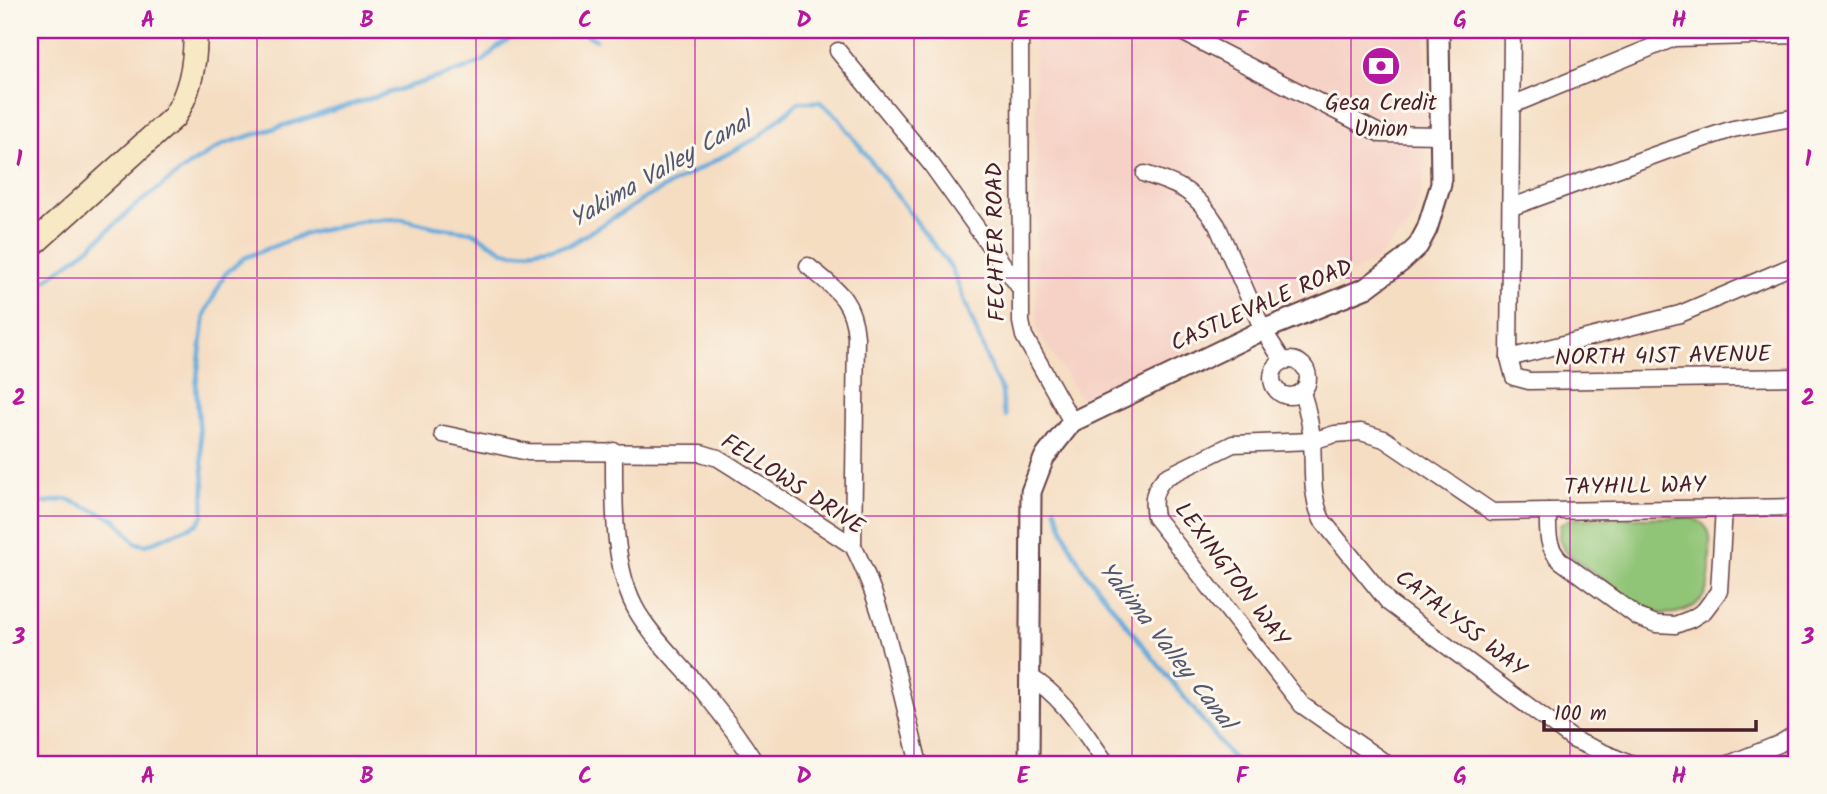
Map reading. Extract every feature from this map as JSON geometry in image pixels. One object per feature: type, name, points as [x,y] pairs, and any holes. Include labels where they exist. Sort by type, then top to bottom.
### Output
[{"type":"main road","points":[[30,247],[173,117],[182,104],[190,81],[195,30]]},
{"type":"street","name":"FECHTER ROAD","points":[[1020,30],[1021,322],[1024,335],[1072,422]]},
{"type":"street","points":[[1178,30],[1381,134],[1441,135]]},
{"type":"street","name":"CASTLEVALE ROAD","points":[[1072,422],[1264,330],[1366,288],[1418,246],[1435,208],[1441,184],[1439,30]]},
{"type":"street","points":[[1512,30],[1510,358],[1680,314],[1797,264]]},
{"type":"street","points":[[1512,105],[1674,38],[1797,35]]},
{"type":"street","points":[[838,51],[931,164],[1020,288]]},
{"type":"street","points":[[1512,207],[1733,129],[1797,117]]},
{"type":"street","name":"CATALYSS WAY","points":[[1145,174],[1177,184],[1209,212],[1264,330],[1283,361],[1295,360],[1304,366],[1308,377],[1306,388],[1302,392],[1312,441],[1313,491],[1322,520],[1389,603],[1574,740],[1630,764]]},
{"type":"street","points":[[807,266],[844,297],[855,317],[853,546]]},
{"type":"street","name":"NORTH 41ST AVENUE","points":[[1510,358],[1514,377],[1529,381],[1797,377]]},
{"type":"street","points":[[1283,361],[1272,375],[1275,388],[1284,395],[1297,395],[1302,392]]},
{"type":"street","points":[[1029,764],[1031,492],[1044,458],[1072,422]]},
{"type":"street","name":"FELLOWS DRIVE","points":[[443,434],[528,452],[701,453],[718,458],[853,546],[863,566],[884,631],[919,764]]},
{"type":"street","name":"TAYHILL WAY","points":[[1312,441],[1335,434],[1373,434],[1492,512],[1797,507]]},
{"type":"street","name":"LEXINGTON WAY","points":[[1312,441],[1233,444],[1166,477],[1154,493],[1155,517],[1302,705],[1387,764]]},
{"type":"street","points":[[614,451],[613,514],[625,579],[636,611],[664,650],[705,693],[756,764]]},
{"type":"street","name":"TAYHILL WAY","points":[[1548,511],[1549,544],[1552,553],[1638,617],[1656,624],[1675,625],[1691,620],[1704,611],[1719,591],[1724,508]]},
{"type":"street","points":[[1030,677],[1046,686],[1059,699],[1107,764]]},
{"type":"street","points":[[1729,764],[1779,744],[1797,733]]},
{"type":"shaded area","points":[[1035,30],[1426,30],[1425,175],[1415,218],[1374,262],[1081,399],[1037,329]]},
{"type":"shaded area","points":[[30,38],[41,38],[37,190],[30,199]]},
{"type":"green space","points":[[1685,517],[1698,520],[1708,530],[1709,578],[1704,594],[1698,602],[1691,608],[1673,613],[1645,609],[1564,551],[1559,538],[1560,525],[1570,519]]},
{"type":"waterway","points":[[30,292],[89,248],[136,205],[191,164],[224,144],[465,69],[485,60],[497,47],[523,30]]},
{"type":"waterway","points":[[579,30],[596,40]]},
{"type":"waterway","name":"Yakima Valley Canal","points":[[30,505],[67,499],[115,519],[136,543],[146,545],[197,524],[203,516],[204,484],[196,386],[205,314],[225,274],[244,258],[305,234],[367,220],[402,219],[472,232],[504,251],[515,253],[569,245],[647,197],[757,138],[799,102],[820,102],[837,116],[952,269],[1002,391],[1006,416]]},
{"type":"waterway","name":"Yakima Valley Canal","points":[[1055,508],[1069,544],[1085,572],[1237,764]]},
{"type":"place","name":"Gesa Credit Union","points":[[1381,66]]}]
